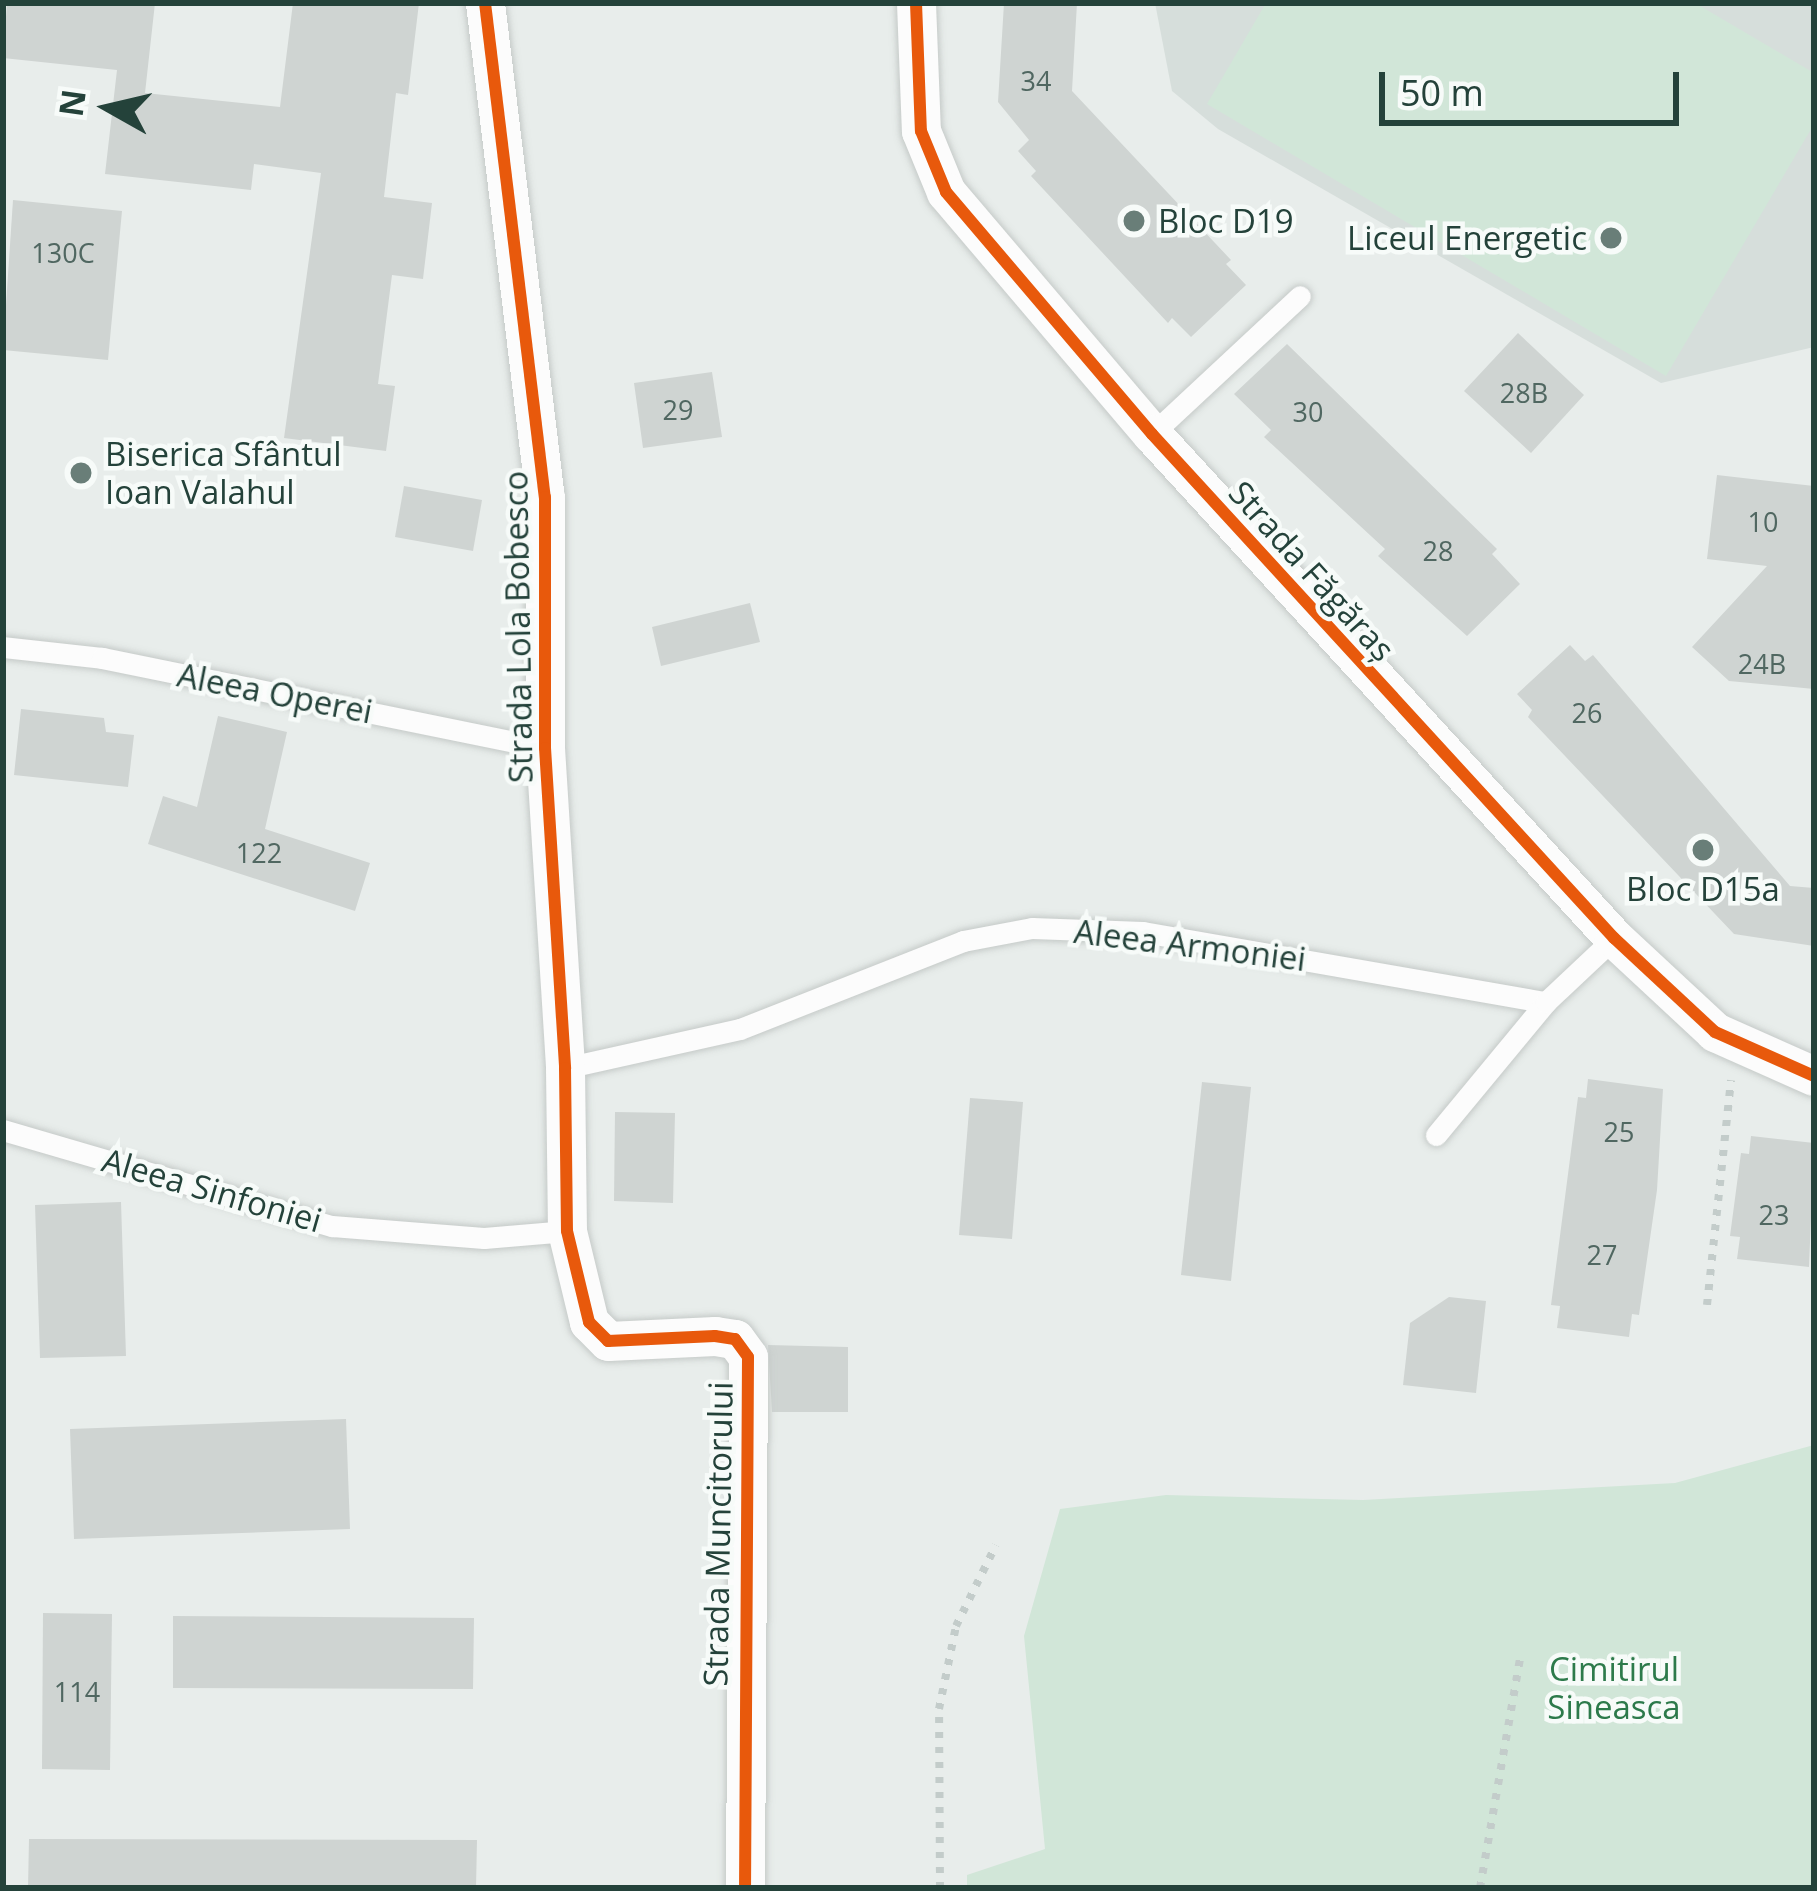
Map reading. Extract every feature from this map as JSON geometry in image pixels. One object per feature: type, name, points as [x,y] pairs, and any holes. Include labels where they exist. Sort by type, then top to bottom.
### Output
[{"type":"street","name":"Strada Lola Bobesco","points":[[485,3],[536,387],[545,748],[566,1068],[567,1232],[589,1322]]},
{"type":"street","name":"Strada Făgăraș","points":[[916,3],[921,131],[946,192],[1152,434],[1614,938],[1715,1032],[1814,1076]]},
{"type":"street","name":"Strada Muncitorului","points":[[589,1322],[608,1341],[735,1339],[748,1357],[745,1888]]},
{"type":"lane","points":[[1152,434],[1300,296]]},
{"type":"lane","name":"Aleea Operei","points":[[3,646],[102,658],[545,748]]},
{"type":"lane","name":"Aleea Armoniei","points":[[566,1068],[740,1029],[963,941],[1032,928],[1144,932],[1546,1002]]},
{"type":"lane","points":[[1436,1135],[1546,1002],[1614,938]]},
{"type":"lane","name":"Aleea Sinfoniei","points":[[3,1130],[332,1226],[484,1238],[567,1232]]},
{"type":"path","points":[[1707,1305],[1735,1041]]},
{"type":"path","points":[[940,1888],[939,1709],[956,1626],[996,1545]]},
{"type":"path","points":[[1480,1888],[1520,1658]]},
{"type":"shaded area","name":"Liceul Energetic","points":[[1155,3],[1814,3],[1814,347],[1661,383],[1218,129],[1172,91]]},
{"type":"green space","name":"Liceul Energetic","points":[[1266,3],[1695,3],[1814,73],[1814,124],[1666,376],[1207,104]]},
{"type":"green space","name":"Cimitirul Sineasca","points":[[1814,1445],[1814,1888],[967,1888],[967,1875],[1045,1849],[1024,1636],[1060,1509],[1166,1495],[1363,1500],[1675,1483]]},
{"type":"building","points":[[7,3],[155,3],[145,93],[280,107],[293,3],[419,3],[408,95],[396,93],[384,197],[432,203],[423,279],[392,275],[378,384],[395,386],[386,451],[284,438],[321,173],[254,164],[251,190],[105,174],[117,70],[3,58]]},
{"type":"building","name":"Bloc D19","points":[[1004,3],[1077,3],[1072,91],[1231,260],[1226,264],[1246,285],[1191,337],[1172,318],[1168,323],[1031,176],[1036,171],[1018,151],[1029,140],[998,102]]},
{"type":"building","points":[[13,200],[122,211],[108,360],[3,350]]},
{"type":"building","points":[[1518,333],[1584,395],[1531,453],[1464,391]]},
{"type":"building","points":[[1287,344],[1497,549],[1492,554],[1520,584],[1467,636],[1378,556],[1385,549],[1264,437],[1271,430],[1234,394]]},
{"type":"building","points":[[712,372],[722,437],[643,448],[634,383]]},
{"type":"building","points":[[1717,475],[1814,486],[1814,689],[1729,681],[1692,647],[1767,566],[1707,559]]},
{"type":"building","points":[[404,486],[482,500],[473,551],[395,537]]},
{"type":"building","points":[[750,603],[760,642],[661,666],[652,627]]},
{"type":"building","points":[[1570,645],[1585,661],[1593,655],[1790,886],[1814,888],[1814,946],[1734,934],[1528,717],[1532,710],[1517,694]]},
{"type":"building","points":[[21,709],[104,718],[106,732],[134,735],[128,787],[14,775]]},
{"type":"building","points":[[218,716],[287,732],[265,829],[370,863],[355,911],[148,844],[163,796],[197,807]]},
{"type":"building","points":[[1588,1079],[1663,1089],[1657,1190],[1639,1315],[1632,1314],[1629,1337],[1557,1328],[1560,1306],[1551,1305],[1578,1097],[1586,1098]]},
{"type":"building","points":[[1202,1082],[1251,1087],[1231,1281],[1181,1275]]},
{"type":"building","points":[[970,1098],[1023,1102],[1012,1239],[959,1235]]},
{"type":"building","points":[[615,1112],[675,1113],[673,1203],[614,1201]]},
{"type":"building","points":[[1751,1136],[1814,1143],[1809,1267],[1737,1259],[1740,1237],[1730,1236],[1741,1153],[1749,1154]]},
{"type":"building","points":[[121,1202],[126,1356],[40,1358],[35,1205]]},
{"type":"building","points":[[1449,1297],[1486,1301],[1476,1393],[1403,1385],[1410,1323]]},
{"type":"building","points":[[768,1345],[848,1347],[848,1412],[772,1412]]},
{"type":"building","points":[[346,1419],[350,1529],[74,1539],[70,1429]]},
{"type":"building","points":[[43,1613],[112,1614],[110,1770],[42,1769]]},
{"type":"building","points":[[173,1616],[474,1618],[473,1689],[173,1688]]},
{"type":"building","points":[[29,1839],[477,1840],[476,1888],[28,1888]]},
{"type":"cycle path","points":[[485,3],[545,497],[545,748],[565,1068],[567,1231],[589,1322],[608,1341],[715,1336],[735,1339],[748,1357],[745,1888]]},
{"type":"cycle path","points":[[916,3],[921,131],[946,192],[1152,434],[1614,938],[1715,1032],[1814,1076]]},
{"type":"place","name":"Bloc D19","points":[[1134,221]]},
{"type":"place","name":"Liceul Energetic","points":[[1611,238]]},
{"type":"place","name":"Biserica Sfântul Ioan Valahul","points":[[81,473]]},
{"type":"place","name":"Bloc D15a","points":[[1703,850]]}]
